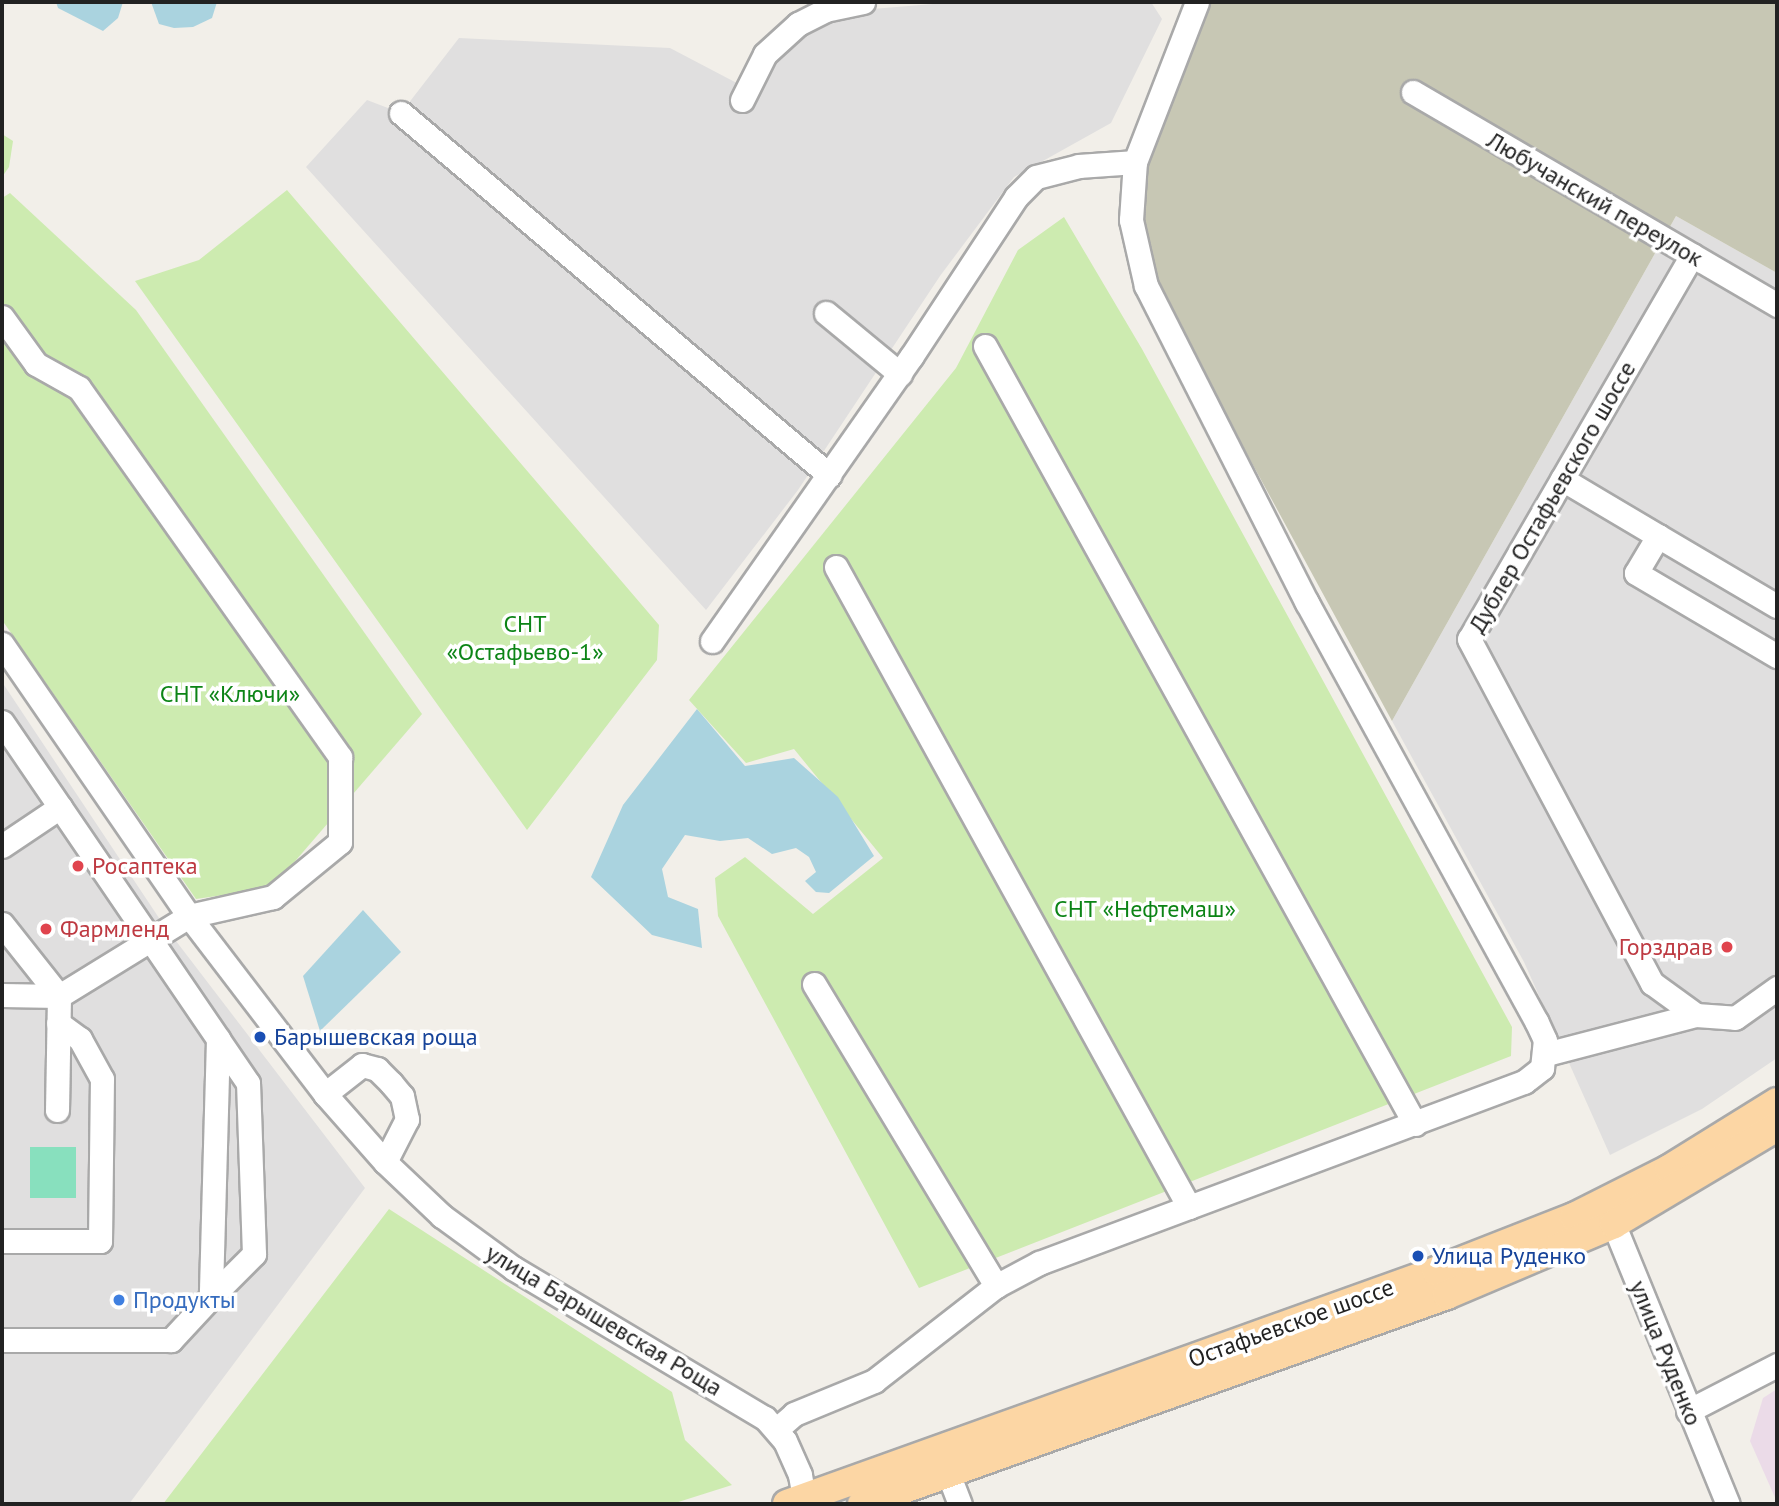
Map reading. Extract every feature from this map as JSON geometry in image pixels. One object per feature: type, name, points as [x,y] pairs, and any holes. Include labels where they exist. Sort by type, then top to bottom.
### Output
[{"type":"main road","name":"Остафьевское шоссе","points":[[799,1502],[1436,1271],[1609,1213],[1669,1169],[1777,1102]]},
{"type":"main road","name":"Остафьевское шоссе","points":[[862,1504],[1447,1295],[1777,1127]]},
{"type":"street","points":[[741,100],[765,54],[798,24],[825,10],[863,2]]},
{"type":"street","points":[[776,1429],[794,1414],[874,1381],[996,1286],[1075,1248],[1415,1124],[1536,1076],[1546,1054],[1536,1021],[1307,603],[1156,309],[1134,243],[1130,200],[1135,162],[1197,2]]},
{"type":"street","name":"Любучанский переулок","points":[[1413,92],[1777,306]]},
{"type":"street","points":[[401,113],[829,475]]},
{"type":"street","points":[[712,641],[900,374],[1016,197],[1036,177],[1079,166],[1135,162]]},
{"type":"street","name":"Дублер Остафьевского шоссе","points":[[1692,255],[1469,639],[1652,984],[1696,1015]]},
{"type":"street","points":[[827,313],[900,374]]},
{"type":"street","points":[[2,317],[36,364],[79,388],[340,757],[340,842],[272,897],[214,914],[188,916],[59,996],[2,995]]},
{"type":"street","points":[[985,346],[1415,1124]]},
{"type":"street","points":[[1562,479],[1777,606]]},
{"type":"street","points":[[1658,536],[1636,573],[1777,656]]},
{"type":"street","points":[[836,567],[1189,1207]]},
{"type":"street","name":"улица Барышевская Роща","points":[[5,657],[188,916],[325,1094],[385,1162],[442,1216],[513,1268],[752,1408],[776,1429],[799,1502]]},
{"type":"street","points":[[2,722],[248,1083],[254,1254],[171,1340],[2,1340]]},
{"type":"street","points":[[2,846],[60,807]]},
{"type":"street","points":[[2,924],[59,996],[57,1110]]},
{"type":"street","points":[[814,984],[996,1286]]},
{"type":"street","points":[[1546,1054],[1696,1015],[1735,1018],[1777,988]]},
{"type":"street","points":[[2,1241],[100,1241],[102,1079],[80,1040],[58,1023]]},
{"type":"street","points":[[211,1297],[218,1039]]},
{"type":"street","points":[[325,1094],[362,1065],[377,1069],[402,1096],[407,1119],[385,1162]]},
{"type":"street","name":"улица Руденко","points":[[1609,1213],[1728,1504]]},
{"type":"street","points":[[1688,1411],[1777,1366]]},
{"type":"street","points":[[948,1473],[960,1504]]},
{"type":"shaded area","points":[[957,2],[1151,2],[1162,19],[1111,123],[1014,177],[940,276],[798,490],[706,610],[306,167],[367,100],[401,113],[459,38],[670,48],[752,91],[809,25],[848,11]]},
{"type":"shaded area","points":[[1211,2],[1777,2],[1777,273],[1676,216],[1392,721],[1170,312],[1146,251],[1139,196],[1154,127]]},
{"type":"shaded area","points":[[1676,216],[1777,273],[1777,1058],[1702,1109],[1610,1155],[1524,962],[1392,721]]},
{"type":"shaded area","points":[[2,682],[163,924],[365,1188],[129,1504],[2,1504]]},
{"type":"shaded area","points":[[1777,1389],[1777,1502],[1750,1441],[1763,1398]]},
{"type":"green space","points":[[2,134],[13,141],[9,167],[2,177]]},
{"type":"green space","name":"СНТ «Остафьево-1»","points":[[287,190],[659,625],[657,660],[527,830],[135,281],[199,260]]},
{"type":"green space","name":"СНТ «Ключи»","points":[[10,193],[136,310],[422,714],[272,888],[196,899],[2,620],[2,198]]},
{"type":"green space","name":"СНТ «Нефтемаш»","points":[[1064,217],[1142,349],[1512,1027],[1511,1056],[919,1288],[718,916],[715,878],[745,857],[813,914],[883,858],[794,749],[746,763],[689,700],[956,368],[1018,250]]},
{"type":"green space","points":[[30,1147],[76,1147],[76,1198],[30,1198]]},
{"type":"green space","points":[[389,1209],[672,1392],[685,1440],[732,1485],[672,1504],[163,1504]]},
{"type":"water","points":[[56,2],[123,2],[118,18],[103,31],[58,8]]},
{"type":"water","points":[[151,2],[217,2],[212,18],[193,27],[174,28],[159,24]]},
{"type":"water","points":[[697,709],[745,766],[794,758],[838,797],[874,856],[829,893],[816,892],[805,881],[816,872],[809,857],[796,848],[772,854],[748,838],[720,841],[685,835],[662,869],[668,897],[698,909],[702,948],[652,935],[591,877],[623,805]]},
{"type":"water","points":[[363,910],[401,952],[320,1031],[303,976]]},
{"type":"place","name":"Росаптека","points":[[78,866]]},
{"type":"place","name":"Фармленд","points":[[46,929]]},
{"type":"place","name":"Горздрав","points":[[1727,947]]},
{"type":"place","name":"Барышевская роща","points":[[260,1037]]},
{"type":"place","name":"Улица Руденко","points":[[1418,1256]]},
{"type":"place","name":"Продукты","points":[[119,1300]]}]
